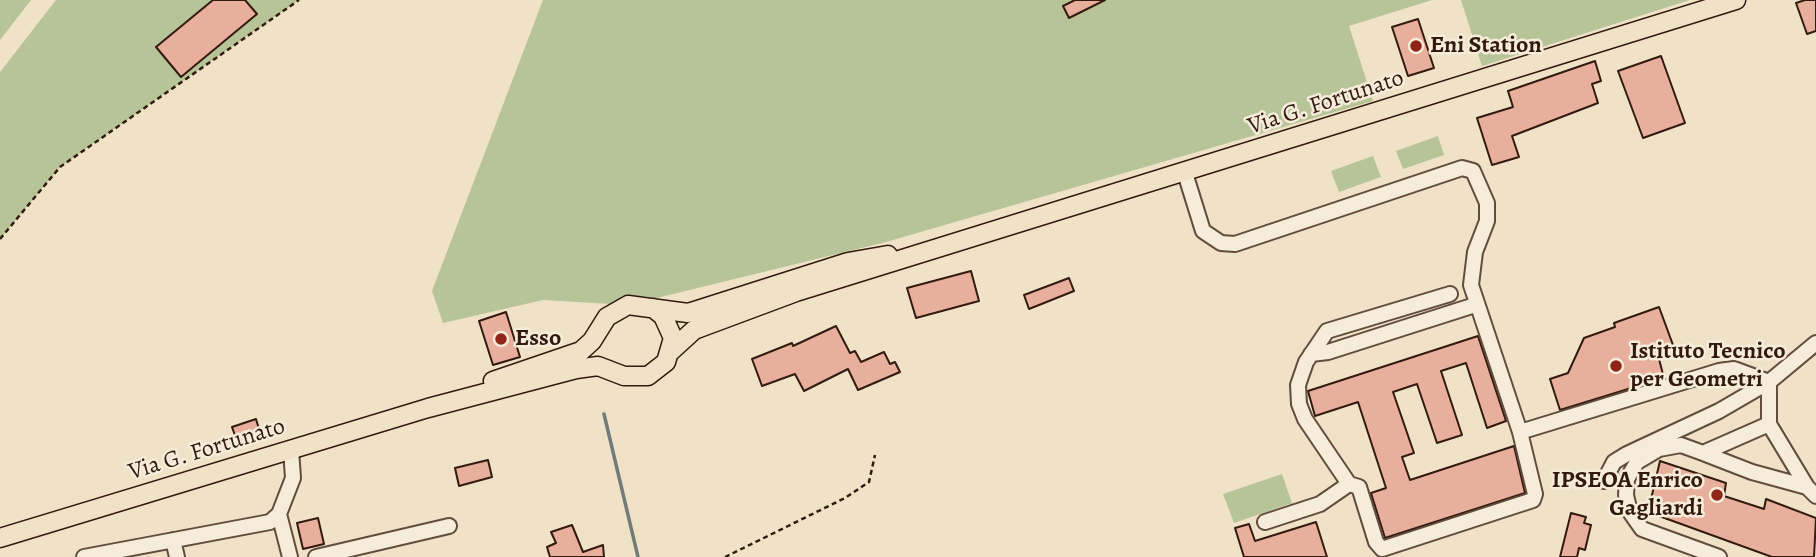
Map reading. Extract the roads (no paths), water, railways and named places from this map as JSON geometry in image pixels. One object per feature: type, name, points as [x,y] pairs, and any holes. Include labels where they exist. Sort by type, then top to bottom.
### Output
[{"type":"main road","name":"Via G. Fortunato","points":[[930,249],[1185,173],[1736,0]]},
{"type":"main road","points":[[428,408],[580,351],[616,309],[640,304],[688,313],[848,262],[930,249]]},
{"type":"main road","points":[[428,408],[576,369],[598,366],[636,378],[648,376],[666,362],[671,351],[694,330],[796,292],[930,249]]},
{"type":"main road","points":[[653,308],[669,326],[671,351]]},
{"type":"main road","points":[[601,328],[600,352],[614,371]]},
{"type":"main road","name":"Via G. Fortunato","points":[[0,538],[428,408]]},
{"type":"street","points":[[1185,173],[1203,231],[1212,239],[1234,244],[1462,168],[1473,171],[1487,203],[1487,221],[1471,271],[1475,305],[1520,432],[1535,494],[1533,500],[1382,549],[1376,542],[1359,487],[1349,484],[1305,419],[1299,404],[1298,385],[1311,354],[1327,331],[1450,294]]},
{"type":"street","points":[[1311,354],[1328,352],[1475,305]]},
{"type":"street","points":[[1604,481],[1614,462],[1719,411],[1769,382],[1816,343]]},
{"type":"street","points":[[1520,432],[1719,371],[1734,369],[1769,382]]},
{"type":"street","points":[[1769,382],[1769,424],[1811,491]]},
{"type":"street","points":[[1703,453],[1769,424]]},
{"type":"street","points":[[1719,557],[1642,528],[1630,512],[1626,495],[1627,480],[1636,462],[1659,449],[1681,445],[1811,491]]},
{"type":"street","points":[[86,557],[270,522],[279,514],[293,478],[291,450]]},
{"type":"street","points":[[1265,522],[1320,504],[1335,497],[1349,484]]},
{"type":"street","points":[[279,514],[290,557]]},
{"type":"street","points":[[316,557],[449,526]]},
{"type":"street","points":[[173,540],[177,557]]},
{"type":"waterway","points":[[604,414],[638,557]]},
{"type":"place","name":"Eni Station","points":[[1416,46]]},
{"type":"place","name":"Esso","points":[[501,339]]},
{"type":"place","name":"Istituto Tecnico per Geometri","points":[[1616,366]]},
{"type":"place","name":"IPSEOA Enrico Gagliardi","points":[[1717,495]]}]
